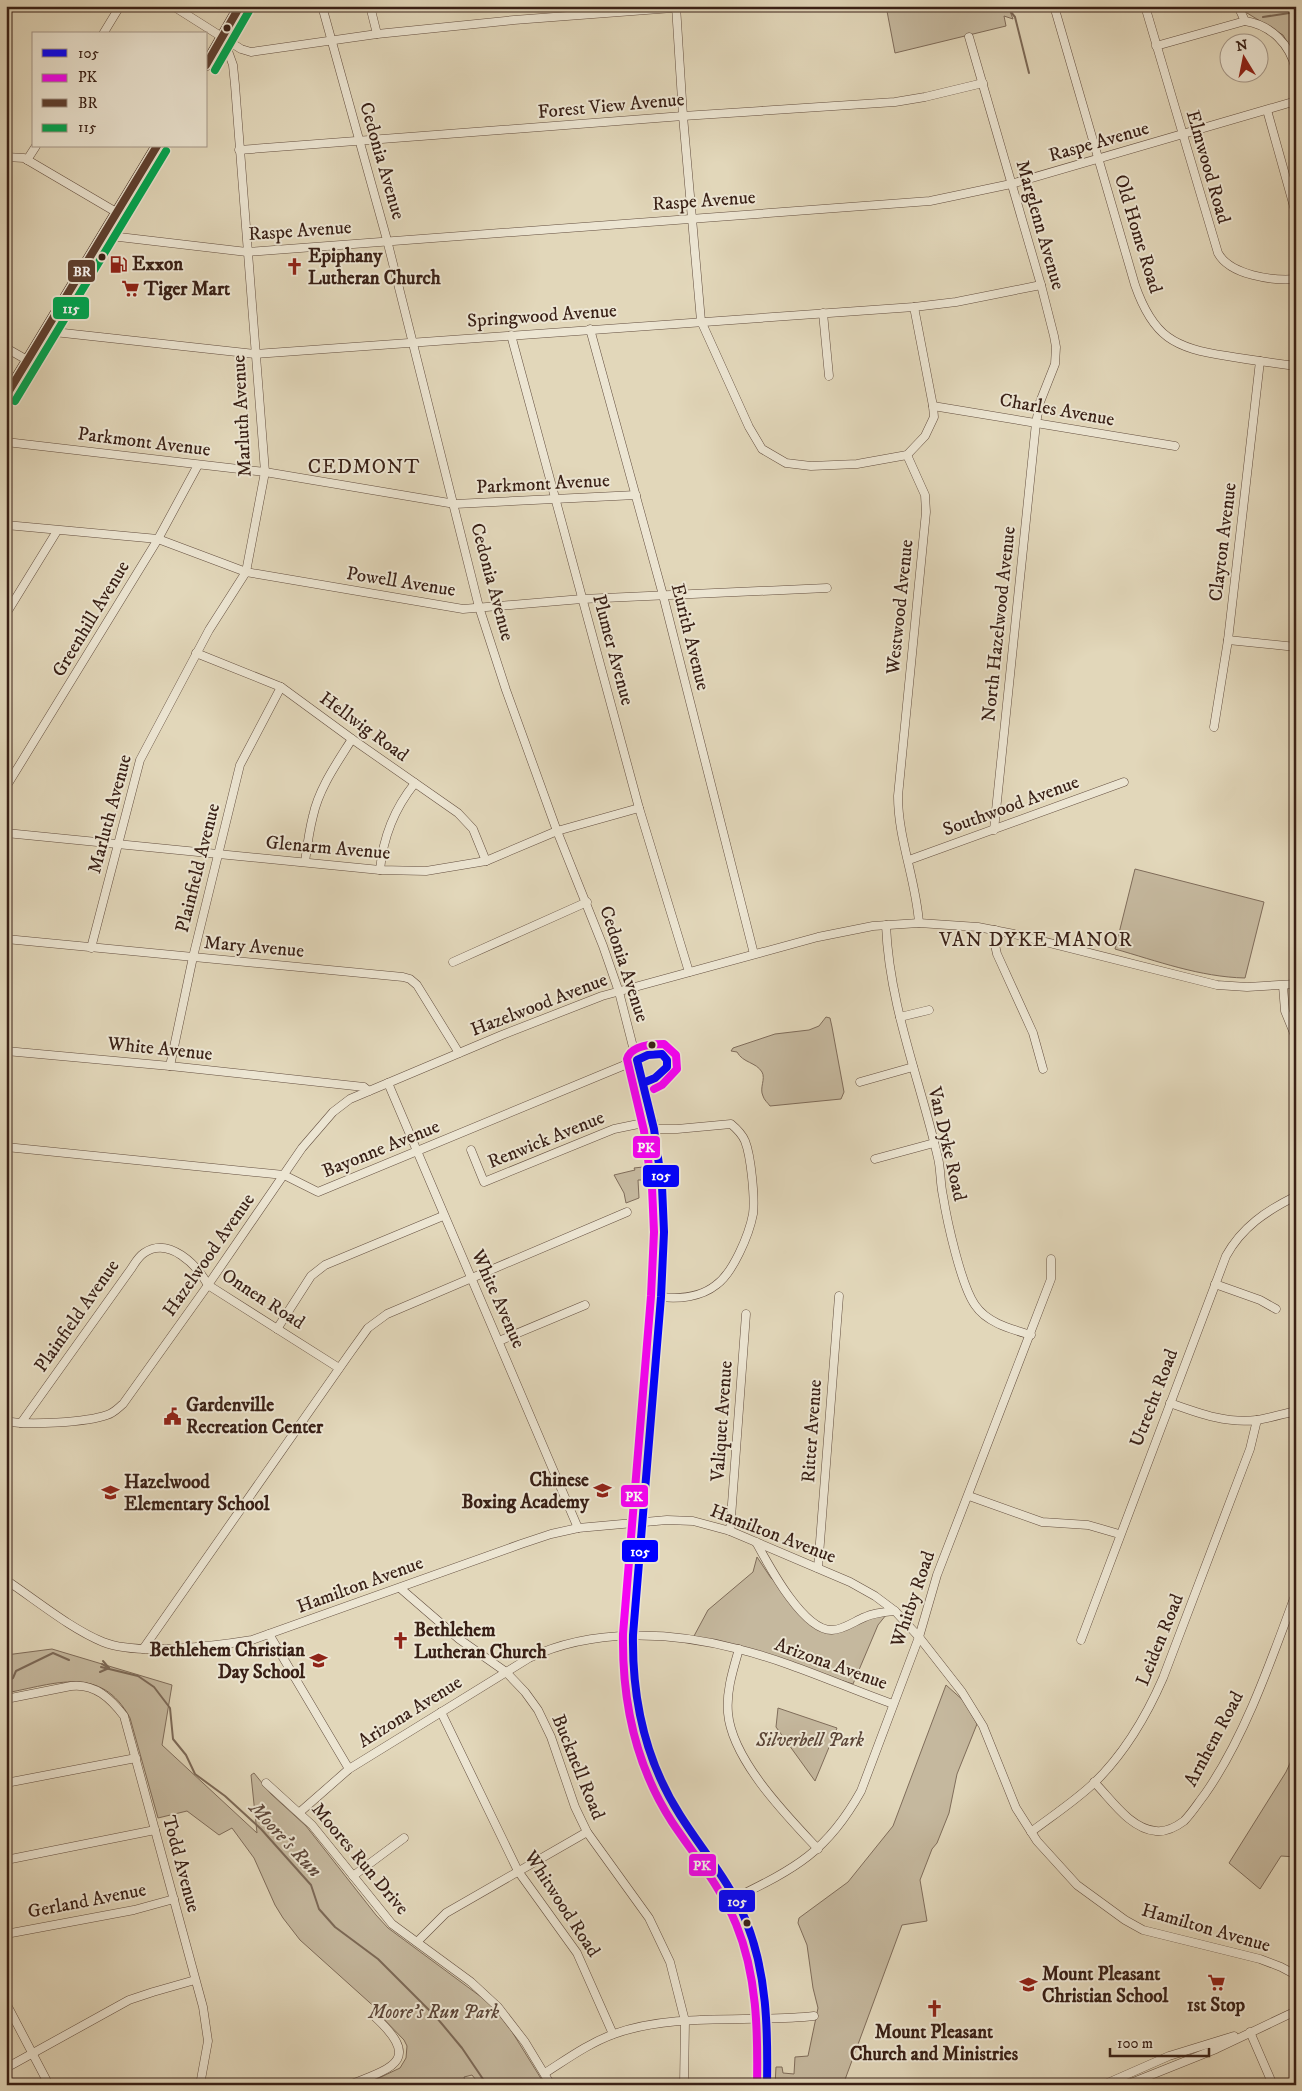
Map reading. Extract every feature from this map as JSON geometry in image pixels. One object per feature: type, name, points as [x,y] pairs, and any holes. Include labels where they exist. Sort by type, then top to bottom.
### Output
[{"type":"main road","points":[[208,62],[240,6]]},
{"type":"main road","points":[[6,396],[156,148]]},
{"type":"street","points":[[104,32],[120,6]]},
{"type":"street","points":[[173,6],[246,52],[259,52],[377,34],[514,20],[699,6]]},
{"type":"street","name":"Cedonia Avenue","points":[[322,6],[387,240],[455,504],[479,608],[506,690],[557,831],[587,902],[618,992],[653,1125],[662,1186],[661,1297],[633,1635],[633,1666],[643,1730],[655,1767],[680,1815],[735,1898],[746,1921],[758,1960],[768,2018],[768,2085]]},
{"type":"street","points":[[370,6],[377,34]]},
{"type":"street","name":"Old Home Road","points":[[1054,6],[1134,284],[1143,308],[1163,333],[1185,347],[1296,366]]},
{"type":"street","name":"Elmwood Road","points":[[1145,6],[1211,234],[1220,258],[1233,268],[1246,273],[1285,280],[1296,280]]},
{"type":"street","points":[[1238,6],[1244,21]]},
{"type":"street","points":[[676,7],[691,218],[701,321],[749,427],[767,454],[786,463],[811,466],[857,464],[907,455],[926,436],[934,418],[914,307]]},
{"type":"street","points":[[1156,46],[1244,21],[1262,26],[1280,39],[1290,54],[1296,70]]},
{"type":"street","name":"Marluth Avenue","points":[[91,948],[140,760],[196,653],[246,572],[265,472],[235,85],[231,58],[223,37]]},
{"type":"street","name":"Marglenn Avenue","points":[[970,37],[1054,336],[1056,356],[1051,375],[1040,402],[1036,422]]},
{"type":"street","points":[[231,58],[234,53],[241,49]]},
{"type":"street","name":"Forest View Avenue","points":[[239,150],[905,101],[983,83]]},
{"type":"street","name":"Raspe Avenue","points":[[102,235],[247,252],[387,240],[930,201],[1011,184],[1099,160],[1296,101]]},
{"type":"street","points":[[1267,110],[1296,214]]},
{"type":"street","points":[[27,160],[35,148]]},
{"type":"street","points":[[6,157],[18,156],[27,160],[116,212]]},
{"type":"street","name":"Springwood Avenue","points":[[44,332],[255,354],[914,307],[956,302],[1041,285]]},
{"type":"street","points":[[823,313],[830,376]]},
{"type":"street","name":"Eurith Avenue","points":[[590,329],[663,595],[754,954]]},
{"type":"street","name":"Plumer Avenue","points":[[511,335],[554,500],[639,808],[689,972]]},
{"type":"street","points":[[6,348],[28,360]]},
{"type":"street","name":"Clayton Avenue","points":[[1214,727],[1228,640],[1260,361]]},
{"type":"street","name":"Charles Avenue","points":[[933,406],[1175,446]]},
{"type":"street","name":"North Hazelwood Avenue","points":[[994,830],[1036,422]]},
{"type":"street","name":"Parkmont Avenue","points":[[6,442],[265,472],[455,504],[636,495]]},
{"type":"street","name":"Westwood Avenue","points":[[907,455],[925,495],[926,512],[898,785],[899,816],[917,898],[919,923]]},
{"type":"street","name":"Greenhill Avenue","points":[[6,787],[158,539],[198,465]]},
{"type":"street","name":"Powell Avenue","points":[[6,525],[158,539],[246,572],[463,608],[582,599],[827,588]]},
{"type":"street","points":[[6,614],[57,531]]},
{"type":"street","points":[[1228,640],[1296,647]]},
{"type":"street","name":"Hellwig Road","points":[[196,653],[281,687],[415,783],[468,822],[486,861]]},
{"type":"street","name":"Plainfield Avenue","points":[[170,1066],[193,957],[240,765],[281,687]]},
{"type":"street","points":[[305,862],[313,815],[317,803],[330,776],[352,739]]},
{"type":"street","name":"Southwood Avenue","points":[[908,860],[1124,782]]},
{"type":"street","points":[[380,870],[386,832],[403,800],[415,783]]},
{"type":"street","name":"Glenarm Avenue","points":[[6,833],[380,870],[426,871],[486,861],[557,831],[639,808]]},
{"type":"street","points":[[454,962],[587,902]]},
{"type":"street","name":"Hazelwood Avenue","points":[[6,1421],[21,1423],[100,1417],[115,1412],[131,1394],[302,1148],[333,1112],[350,1099],[587,1001],[754,954],[834,934],[886,925],[919,923],[958,924],[995,930],[1217,984],[1247,987],[1296,984]]},
{"type":"street","name":"Van Dyke Road","points":[[886,925],[890,968],[900,1017],[940,1165],[945,1207],[962,1273],[971,1297],[981,1312],[994,1321],[1031,1335]]},
{"type":"street","points":[[995,930],[994,945],[997,954],[1033,1033],[1044,1068]]},
{"type":"street","name":"Mary Avenue","points":[[6,939],[388,975],[410,979],[425,996],[459,1053]]},
{"type":"street","points":[[1284,986],[1285,1011],[1296,1038]]},
{"type":"street","points":[[900,1017],[929,1010]]},
{"type":"street","name":"White Avenue","points":[[6,1051],[364,1087],[369,1091]]},
{"type":"street","name":"Bayonne Avenue","points":[[6,1147],[284,1175],[318,1192],[637,1060]]},
{"type":"street","points":[[860,1082],[913,1067]]},
{"type":"street","name":"White Avenue","points":[[388,1083],[443,1216],[472,1279],[578,1528]]},
{"type":"street","points":[[653,1125],[677,1129],[730,1124],[739,1131],[746,1141],[753,1194],[753,1215],[743,1243],[730,1270],[715,1286],[689,1297],[661,1297]]},
{"type":"street","name":"Renwick Avenue","points":[[471,1150],[484,1182],[614,1129],[653,1125]]},
{"type":"street","points":[[875,1158],[934,1143]]},
{"type":"street","name":"Utrecht Road","points":[[1081,1640],[1226,1256],[1241,1233],[1259,1217],[1296,1196]]},
{"type":"street","points":[[143,1648],[339,1368],[375,1321],[387,1314],[627,1212]]},
{"type":"street","points":[[277,1329],[311,1276],[325,1264],[443,1216]]},
{"type":"street","name":"Onnen Road","points":[[144,1253],[159,1249],[175,1251],[182,1255],[200,1271],[208,1285],[339,1368]]},
{"type":"street","name":"Plainfield Avenue","points":[[21,1423],[131,1268],[144,1253]]},
{"type":"street","name":"Whitby Road","points":[[735,1898],[791,1869],[818,1849],[839,1824],[861,1790],[919,1637],[937,1575],[1031,1335],[1051,1279],[1051,1259]]},
{"type":"street","points":[[1215,1284],[1260,1300],[1276,1309]]},
{"type":"street","name":"Ritter Avenue","points":[[818,1568],[839,1296]]},
{"type":"street","points":[[498,1341],[585,1305]]},
{"type":"street","name":"Valiquet Avenue","points":[[730,1531],[746,1314]]},
{"type":"street","points":[[1170,1403],[1216,1418],[1240,1421],[1257,1420],[1296,1411]]},
{"type":"street","name":"Leiden Road","points":[[1031,1832],[1094,1782],[1116,1760],[1137,1730],[1160,1686],[1250,1449],[1257,1420]]},
{"type":"street","points":[[969,1496],[1042,1522],[1088,1525],[1120,1534]]},
{"type":"street","name":"Hamilton Avenue","points":[[6,1580],[101,1641],[143,1648],[232,1643],[252,1640],[537,1539],[578,1528],[672,1520],[693,1521],[730,1531],[863,1589],[895,1611],[919,1637],[952,1679],[978,1718],[1012,1799],[1031,1832],[1077,1885],[1133,1925],[1167,1937],[1260,1959],[1282,1967],[1296,1975]]},
{"type":"street","points":[[756,1542],[769,1568],[793,1602],[821,1627],[833,1630],[867,1616],[895,1611]]},
{"type":"street","name":"Bucknell Road","points":[[400,1588],[459,1639],[506,1672],[533,1702],[559,1758],[575,1807],[587,1832],[643,1908],[657,1930],[670,1962],[685,2021],[684,2085]]},
{"type":"street","name":"Arnhem Road","points":[[1094,1782],[1126,1815],[1145,1829],[1168,1830],[1183,1821],[1214,1780],[1246,1722],[1296,1593]]},
{"type":"street","points":[[269,1634],[349,1769]]},
{"type":"street","name":"Arizona Avenue","points":[[300,1812],[349,1769],[529,1658],[585,1641],[633,1635],[690,1640],[739,1649],[893,1704]]},
{"type":"street","points":[[739,1649],[731,1679],[728,1703],[729,1720],[734,1734],[759,1782],[818,1849]]},
{"type":"street","name":"Todd Avenue","points":[[6,1699],[71,1686],[95,1689],[116,1705],[124,1716],[202,2007],[208,2041],[200,2085]]},
{"type":"street","name":"Whitwood Road","points":[[441,1712],[518,1871],[577,1953],[614,2034]]},
{"type":"street","points":[[6,1783],[136,1758]]},
{"type":"street","name":"Moores Run Drive","points":[[266,1783],[300,1812],[392,1924],[471,1982],[498,2007],[525,2042],[551,2085]]},
{"type":"street","points":[[6,1860],[155,1830]]},
{"type":"street","points":[[417,1942],[446,1913],[587,1832]]},
{"type":"street","points":[[353,1876],[404,1838]]},
{"type":"street","name":"Gerland Avenue","points":[[6,1934],[126,1912],[174,1900]]},
{"type":"street","points":[[6,2068],[129,2000],[195,1980]]},
{"type":"street","points":[[6,2003],[49,2085]]},
{"type":"street","points":[[1126,2085],[1216,2049],[1296,2011]]},
{"type":"street","points":[[349,2085],[389,2067],[400,2056],[401,2050],[396,2038],[374,2016]]},
{"type":"street","points":[[545,2074],[584,2049],[614,2034],[646,2027],[685,2021],[814,2016]]},
{"type":"street","points":[[1103,2085],[1192,2048],[1250,2032]]},
{"type":"street","points":[[1250,2032],[1274,2085]]},
{"type":"green space","points":[[886,6],[1008,6],[1013,19],[1004,16],[1006,26],[895,53]]},
{"type":"green space","points":[[1243,6],[1296,6],[1296,57],[1283,35],[1247,13]]},
{"type":"green space","points":[[1135,869],[1264,902],[1245,978],[1195,972],[1115,949]]},
{"type":"green space","points":[[826,1017],[830,1018],[844,1092],[841,1099],[770,1106],[762,1093],[762,1072],[737,1052],[731,1051],[733,1048],[775,1034],[809,1030],[819,1026]]},
{"type":"green space","points":[[643,1167],[645,1180],[638,1180],[639,1198],[626,1203],[624,1193],[614,1175]]},
{"type":"green space","points":[[757,1557],[771,1578],[789,1593],[816,1627],[844,1630],[869,1618],[886,1615],[878,1625],[853,1684],[694,1636],[708,1610],[753,1572]]},
{"type":"green space","name":"Moore's Run Park","points":[[52,1649],[172,1685],[162,1745],[257,1833],[251,1775],[254,1773],[271,1794],[306,1826],[388,1928],[488,2002],[506,2022],[545,2085],[480,2085],[472,2075],[464,2077],[466,2085],[364,2085],[400,2068],[406,2058],[407,2046],[404,2040],[378,2013],[379,2011],[300,1940],[275,1905],[254,1858],[232,1828],[219,1835],[187,1811],[158,1818],[130,1718],[118,1701],[105,1690],[91,1684],[76,1682],[59,1683],[6,1693],[6,1655]]},
{"type":"green space","points":[[946,1685],[965,1702],[977,1724],[957,1774],[949,1813],[920,1880],[927,1921],[902,1925],[843,2085],[775,2085],[776,2067],[782,2067],[783,2073],[794,2074],[795,2057],[808,2056],[818,2008],[807,1945],[798,1923],[799,1918],[848,1882],[893,1826]]},
{"type":"green space","name":"Silverbell Park","points":[[778,1708],[837,1728],[815,1781],[776,1727]]},
{"type":"green space","points":[[1296,1750],[1296,1857],[1281,1856],[1260,1889],[1229,1863],[1286,1772]]},
{"type":"waterway","points":[[1006,6],[1015,17],[1029,73]]},
{"type":"waterway","points":[[1263,17],[1296,12]]},
{"type":"waterway","points":[[6,1683],[13,1678],[16,1671],[53,1653],[69,1660]]},
{"type":"waterway","name":"Moore's Run","points":[[103,1661],[109,1668]]},
{"type":"waterway","name":"Moore's Run","points":[[102,1664],[107,1667]]},
{"type":"waterway","name":"Moore's Run","points":[[101,1667],[138,1676],[154,1687],[170,1708],[173,1739],[186,1755],[195,1774],[225,1796],[261,1829],[311,1885],[319,1909],[335,1927],[378,1959],[437,2018],[462,2048],[487,2085]]},
{"type":"waterway","name":"Moore's Run","points":[[100,1672],[109,1668]]},
{"type":"transit line","name":"BR","points":[[208,62],[240,6]]},
{"type":"transit line","name":"115","points":[[215,70],[249,11]]},
{"type":"transit line","name":"BR","points":[[6,396],[156,148]]},
{"type":"transit line","name":"115","points":[[15,401],[166,151]]},
{"type":"transit line","name":"PK","points":[[654,1089],[662,1085],[677,1069],[676,1055],[664,1044],[637,1048],[629,1054],[627,1059],[644,1131],[652,1187],[654,1232],[651,1296],[623,1634],[625,1684],[633,1732],[640,1755],[659,1800],[723,1897],[743,1943],[755,2003],[757,2085]]},
{"type":"transit line","name":"105","points":[[643,1083],[655,1078],[667,1067],[667,1060],[662,1054],[648,1055],[637,1060],[654,1129],[662,1186],[664,1232],[661,1297],[633,1635],[635,1682],[643,1728],[649,1751],[658,1773],[680,1815],[732,1893],[746,1921],[753,1941],[765,2002],[767,2085]]},
{"type":"place","name":"Exxon","points":[[118,264]]},
{"type":"place","name":"Epiphany Lutheran Church","points":[[294,267]]},
{"type":"place","name":"Tiger Mart","points":[[130,289]]},
{"type":"place","name":"Gardenville Recreation Center","points":[[172,1416]]},
{"type":"place","name":"Chinese Boxing Academy","points":[[603,1491]]},
{"type":"place","name":"Hazelwood Elementary School","points":[[110,1493]]},
{"type":"place","name":"Bethlehem Lutheran Church","points":[[400,1641]]},
{"type":"place","name":"Bethlehem Christian Day School","points":[[319,1661]]},
{"type":"place","name":"1st Stop","points":[[1216,1982]]},
{"type":"place","name":"Mount Pleasant Christian School","points":[[1028,1985]]},
{"type":"place","name":"Mount Pleasant Church and Ministries","points":[[934,2009]]},
{"type":"district","name":"CEDMONT","points":[[364,467]]},
{"type":"district","name":"VAN DYKE MANOR","points":[[1036,940]]}]
